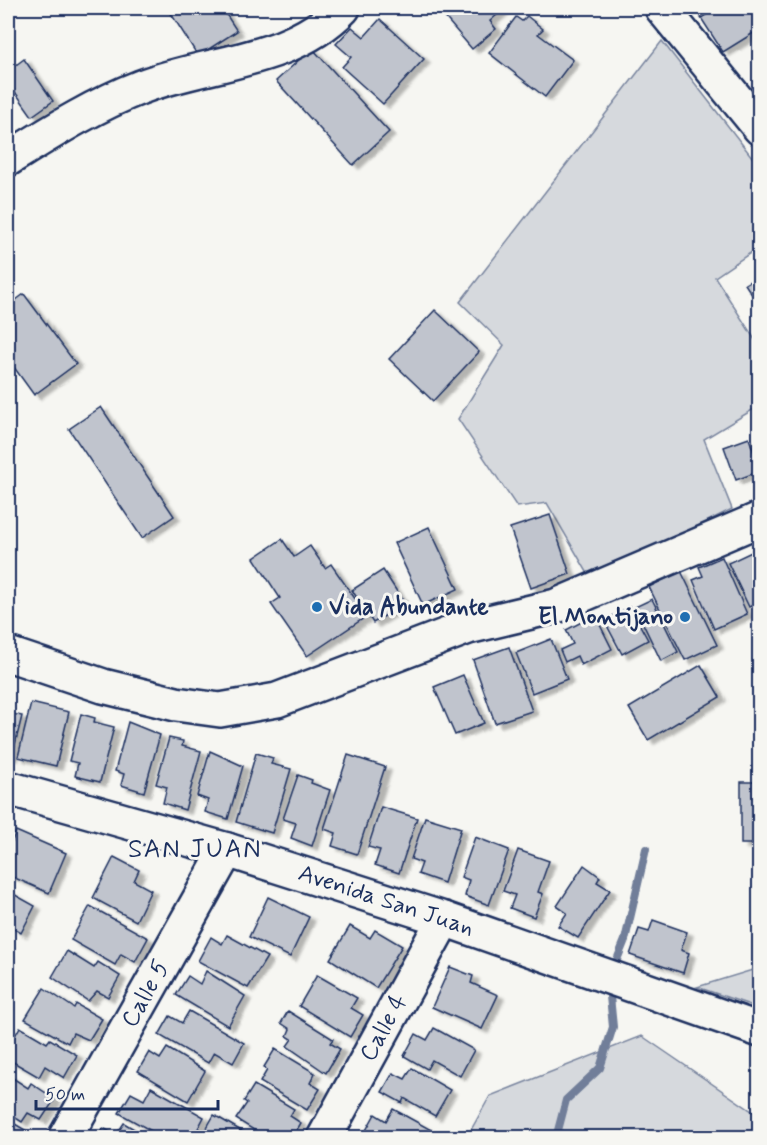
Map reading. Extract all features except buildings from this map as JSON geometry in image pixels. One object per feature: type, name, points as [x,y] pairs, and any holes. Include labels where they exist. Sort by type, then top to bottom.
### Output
[{"type":"street","points":[[8,159],[65,123],[141,87],[289,47],[330,21],[343,8]]},
{"type":"street","points":[[662,8],[759,128]]},
{"type":"street","points":[[8,654],[103,686],[176,704],[220,710],[277,700],[468,627],[556,606],[759,519]]},
{"type":"street","name":"Avenida San Juan","points":[[8,788],[226,850],[444,919],[759,1030]]},
{"type":"street","name":"Calle 5","points":[[65,1137],[226,850]]},
{"type":"street","name":"Calle 4","points":[[324,1137],[444,919]]},
{"type":"shaded area","points":[[662,41],[759,166],[759,247],[715,277],[759,346],[759,406],[704,439],[732,509],[591,579],[547,503],[517,507],[458,419],[504,345],[460,302]]},
{"type":"shaded area","points":[[759,968],[759,1008],[697,987]]},
{"type":"shaded area","points":[[642,1036],[759,1116],[759,1137],[467,1137],[490,1096]]},
{"type":"waterway","points":[[612,972],[625,940],[646,849]]},
{"type":"waterway","points":[[556,1138],[566,1100],[600,1068],[613,1027],[609,986]]},
{"type":"place","name":"Vida Abundante","points":[[317,607]]},
{"type":"place","name":"El Montijano","points":[[685,617]]},
{"type":"district","name":"SAN JUAN","points":[[195,850]]}]
